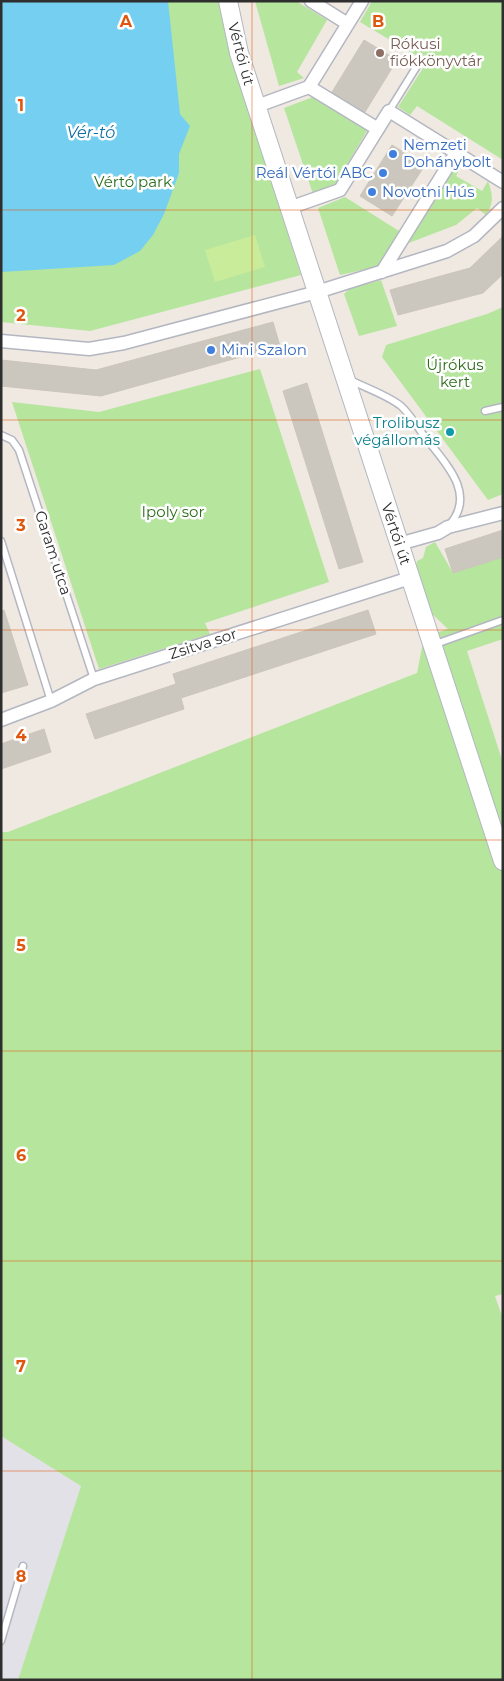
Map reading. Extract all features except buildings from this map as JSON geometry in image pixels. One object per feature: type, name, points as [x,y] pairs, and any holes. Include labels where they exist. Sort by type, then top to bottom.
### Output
[{"type":"street","name":"Vértói út","points":[[228,1],[239,53],[503,861]]},
{"type":"street","points":[[311,1],[348,24]]},
{"type":"street","points":[[362,1],[309,87],[378,128]]},
{"type":"street","name":"Vértói út","points":[[257,106],[309,87]]},
{"type":"street","points":[[289,208],[340,190],[389,110],[503,182]]},
{"type":"street","points":[[382,272],[456,153]]},
{"type":"street","points":[[1,341],[89,349],[124,343],[317,292],[447,251],[474,236],[503,208]]},
{"type":"street","points":[[399,544],[438,533],[448,527],[503,513]]},
{"type":"street","name":"Zsitva sor","points":[[1,720],[51,701],[94,679],[410,578]]},
{"type":"lane","points":[[389,110],[417,66]]},
{"type":"lane","points":[[346,378],[402,407],[454,476],[459,487],[460,501],[454,519],[448,527]]},
{"type":"lane","points":[[485,411],[503,407]]},
{"type":"lane","name":"Garam utca","points":[[1,436],[12,440],[20,450],[94,679]]},
{"type":"lane","points":[[1,541],[51,701]]},
{"type":"lane","points":[[432,646],[503,620]]},
{"type":"lane","points":[[1,1641],[24,1566]]},
{"type":"shaded area","points":[[1,1436],[81,1486],[18,1680],[1,1680]]},
{"type":"green space","name":"Vértó park","points":[[1,1],[218,1],[232,58],[301,275],[90,331],[1,322]]},
{"type":"green space","points":[[255,1],[296,1],[327,20],[297,72],[304,78],[279,86]]},
{"type":"green space","points":[[372,1],[503,1],[503,160],[417,106],[410,115],[398,107],[427,62],[360,22]]},
{"type":"green space","points":[[313,97],[367,131],[334,186],[313,194],[284,108]]},
{"type":"green space","points":[[456,165],[462,165],[456,176],[482,191],[488,181],[492,199],[486,215],[477,208],[456,225],[406,244]]},
{"type":"green space","points":[[345,197],[399,231],[380,266],[340,275],[318,208]]},
{"type":"green space","points":[[255,235],[265,267],[215,282],[205,250]]},
{"type":"green space","points":[[381,280],[397,326],[359,336],[344,294],[349,289]]},
{"type":"green space","name":"Újrókus kert","points":[[503,307],[503,494],[488,500],[382,357],[386,345],[487,314]]},
{"type":"green space","name":"Ipoly sor","points":[[260,369],[329,582],[205,623],[210,634],[99,669],[12,402],[99,412]]},
{"type":"green space","points":[[435,542],[453,573],[503,557],[503,639],[467,651],[503,763],[503,1294],[495,1296],[503,1319],[503,1680],[18,1680],[81,1486],[1,1436],[1,832],[8,832],[417,673],[424,637],[448,629],[430,612],[416,567],[417,561],[423,558],[426,547]]},
{"type":"water","name":"Vér-tó","points":[[1,1],[168,1],[180,114],[190,126],[179,154],[179,173],[164,214],[153,235],[140,251],[114,265],[1,272]]},
{"type":"place","name":"Rókusi fiókkönyvtár","points":[[380,53]]},
{"type":"place","name":"Nemzeti Dohánybolt","points":[[393,154]]},
{"type":"place","name":"Reál Vértói ABC","points":[[383,173]]},
{"type":"place","name":"Novotni Hús","points":[[372,192]]},
{"type":"place","name":"Mini Szalon","points":[[211,350]]},
{"type":"place","name":"Trolibusz végállomás","points":[[450,432]]}]
